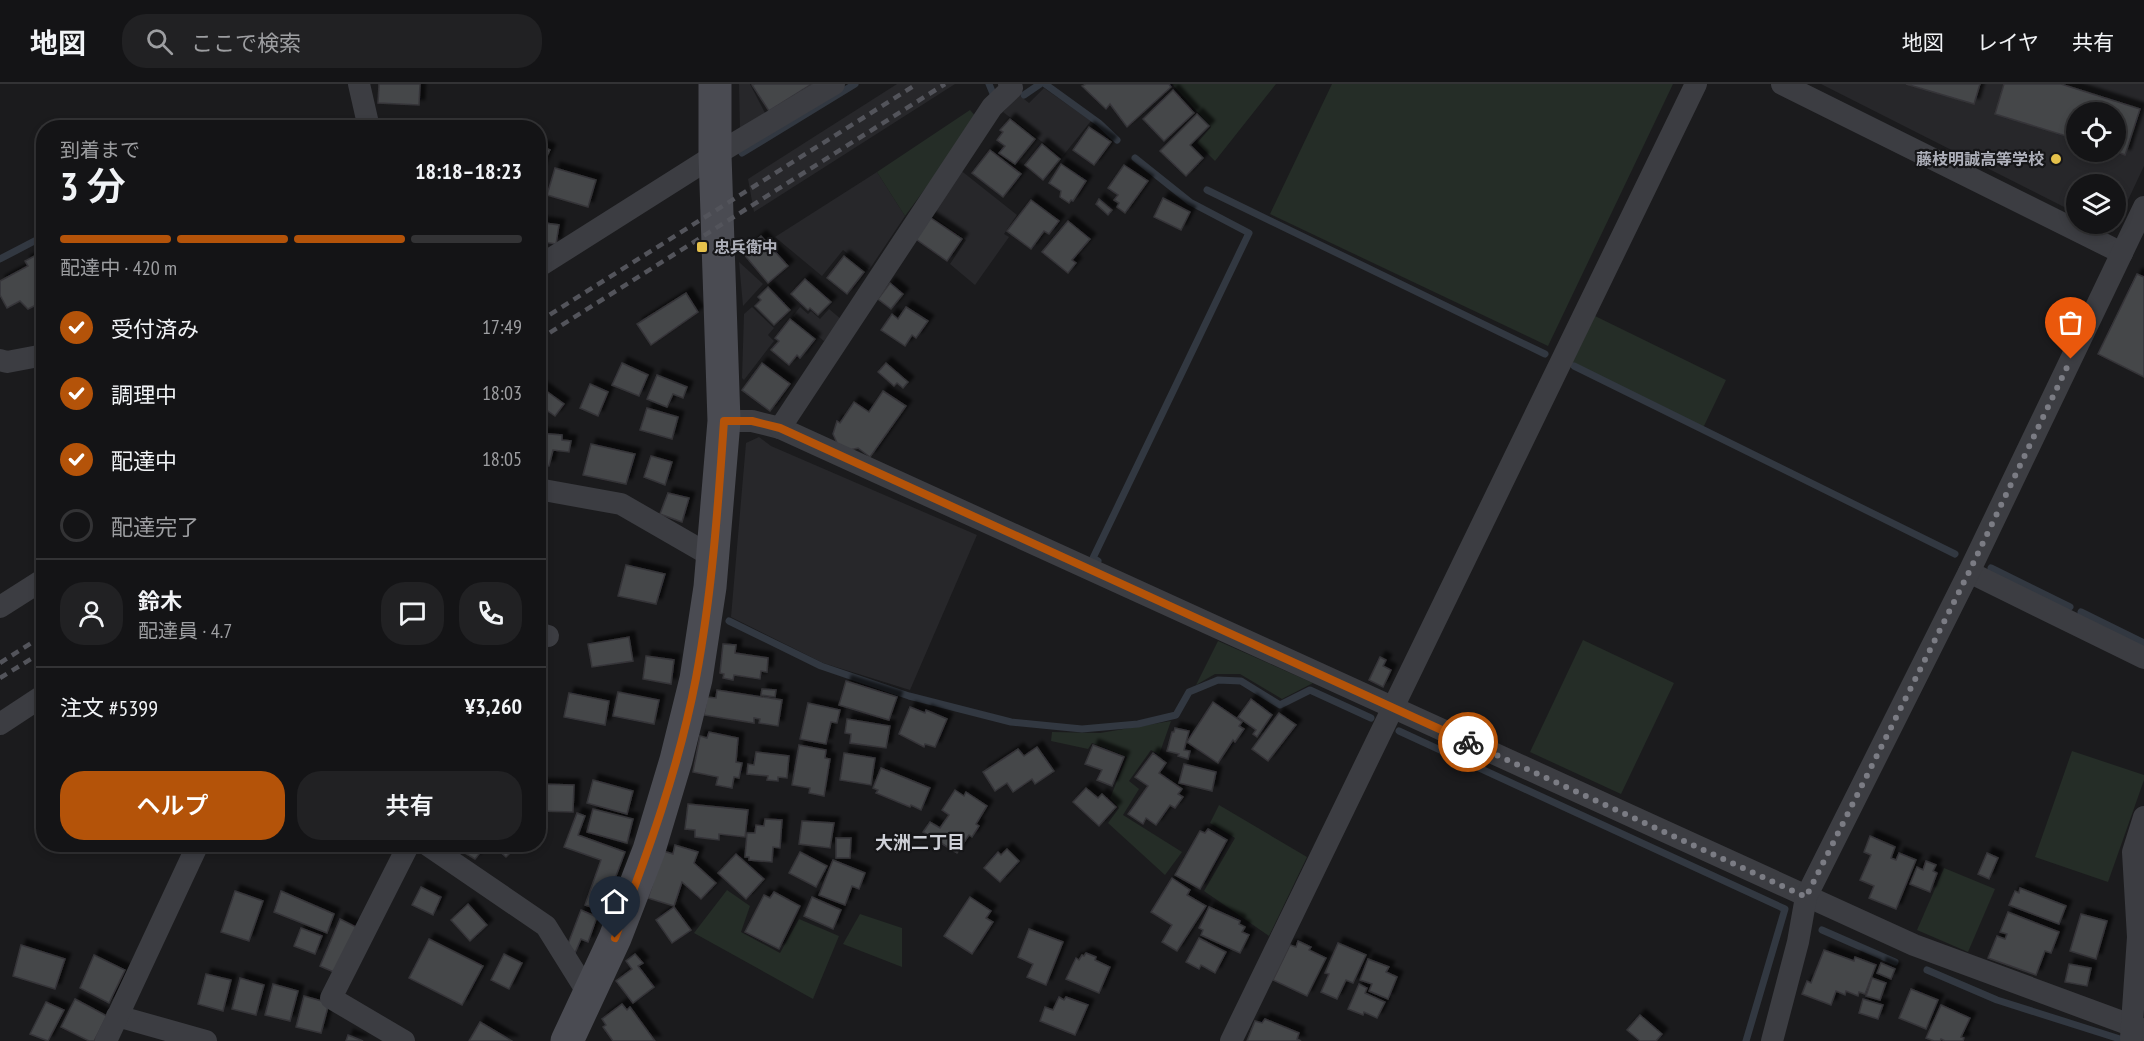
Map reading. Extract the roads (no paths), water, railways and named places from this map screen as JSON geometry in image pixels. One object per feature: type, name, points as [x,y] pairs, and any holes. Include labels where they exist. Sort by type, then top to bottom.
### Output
[{"type":"main road","points":[[567,1041],[615,938],[649,850],[676,760],[696,679],[713,557],[724,421],[715,155],[715,84]]},
{"type":"street","points":[[358,84],[367,120]]},
{"type":"street","points":[[546,262],[715,155],[834,84]]},
{"type":"street","points":[[780,428],[992,106],[1012,88],[1009,84]]},
{"type":"street","points":[[1231,1041],[1696,84]]},
{"type":"street","points":[[1782,84],[2122,253]]},
{"type":"street","points":[[1772,1041],[1798,942],[1806,897],[1969,572],[2144,207]]},
{"type":"street","points":[[0,360],[7,362],[36,357]]},
{"type":"street","points":[[724,421],[752,421],[780,428],[1806,897],[1914,945],[2136,1032],[2138,937],[2133,852],[2144,817]]},
{"type":"street","points":[[546,490],[621,504],[713,557]]},
{"type":"street","points":[[1969,572],[2144,658]]},
{"type":"street","points":[[0,606],[36,584]]},
{"type":"street","points":[[4,716],[36,699]]},
{"type":"street","points":[[106,1041],[194,852]]},
{"type":"street","points":[[404,1041],[331,998],[405,852]]},
{"type":"street","points":[[438,852],[546,926],[589,995]]},
{"type":"street","points":[[117,1016],[206,1041]]},
{"type":"waterway","points":[[742,153],[855,84]]},
{"type":"waterway","points":[[989,84],[994,96]]},
{"type":"waterway","points":[[1024,95],[1040,84]]},
{"type":"waterway","points":[[1045,84],[1099,123],[1117,140]]},
{"type":"waterway","points":[[1098,561],[1093,558],[1249,233],[1190,202],[1135,158]]},
{"type":"waterway","points":[[1207,190],[1545,354]]},
{"type":"waterway","points":[[0,259],[36,240]]},
{"type":"waterway","points":[[1574,366],[1955,554]]},
{"type":"waterway","points":[[1991,568],[2070,607]]},
{"type":"waterway","points":[[2081,612],[2144,643]]},
{"type":"waterway","points":[[729,621],[821,666],[909,696],[1011,722],[1082,729],[1138,724],[1176,715],[1189,692],[1218,680],[1241,681],[1280,705],[1310,690],[1371,718]]},
{"type":"waterway","points":[[1399,731],[1785,909],[1746,1041]]},
{"type":"waterway","points":[[1822,930],[1895,962]]},
{"type":"waterway","points":[[1927,970],[1997,1000],[2120,1039]]},
{"type":"railway","points":[[546,317],[917,84]]},
{"type":"railway","points":[[546,335],[945,84]]},
{"type":"railway","points":[[0,663],[36,640]]},
{"type":"railway","points":[[0,678],[36,656]]},
{"type":"place","name":"藤枝明誠高等学校","points":[[2056,159]]},
{"type":"place","name":"忠兵衛中","points":[[702,247]]},
{"type":"district","name":"大洲二丁目","points":[[920,843]]}]
